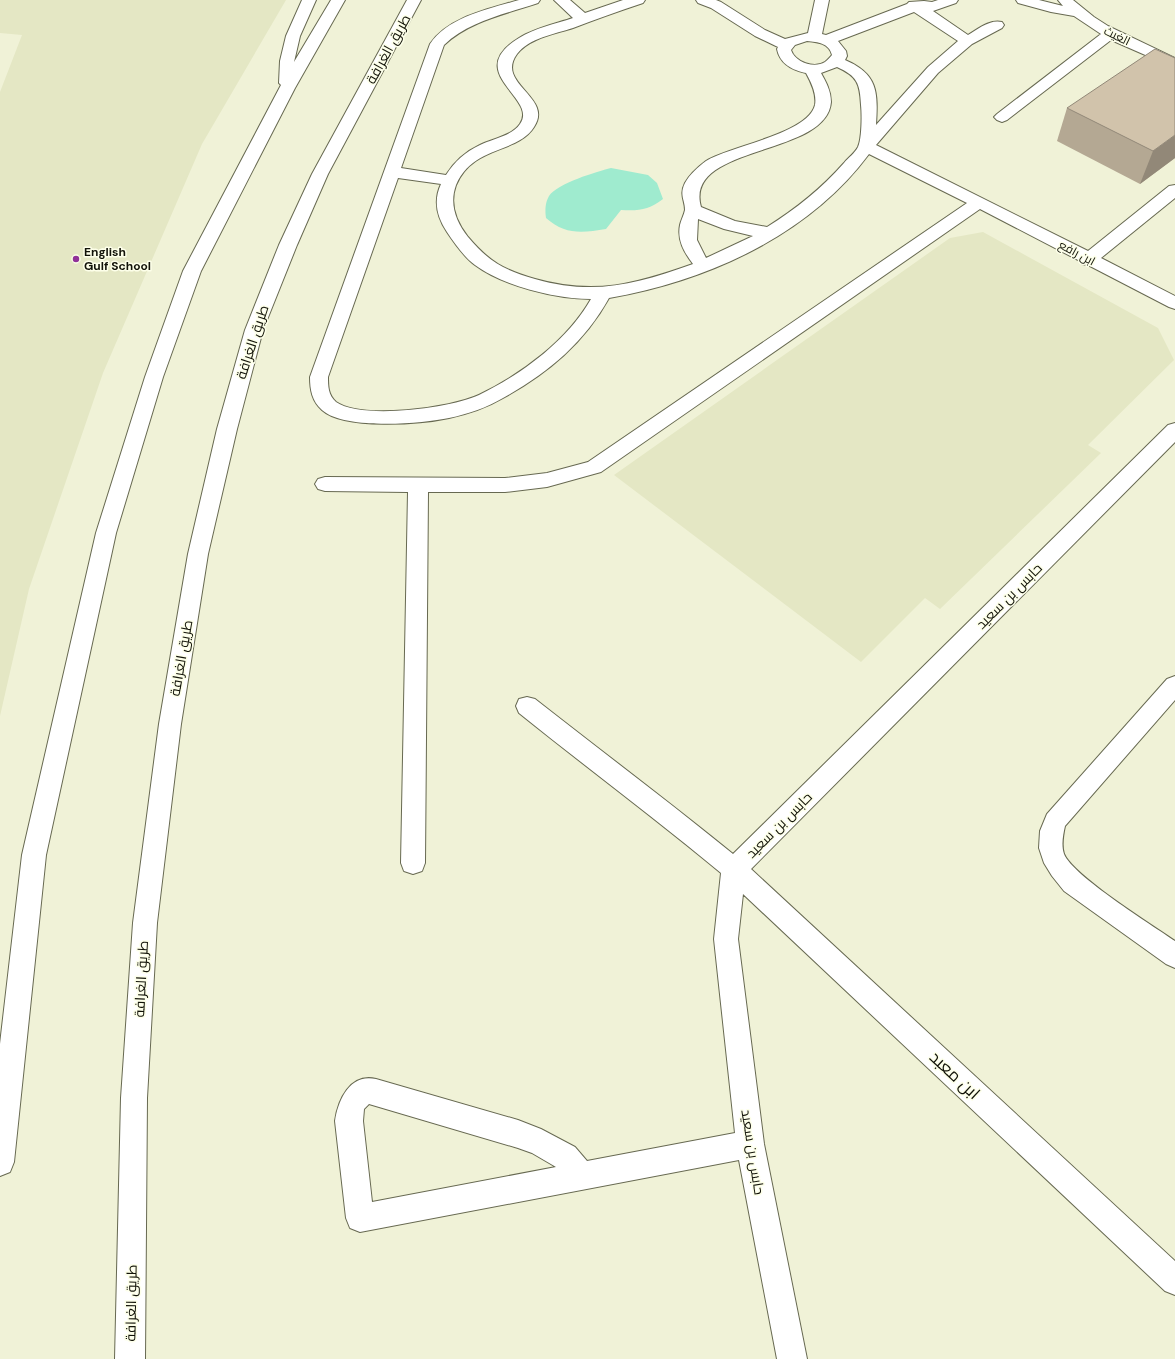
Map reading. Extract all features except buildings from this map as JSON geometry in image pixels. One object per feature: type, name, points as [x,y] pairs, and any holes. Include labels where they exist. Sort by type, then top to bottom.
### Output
[{"type":"main road","points":[[287,88],[288,61],[293,36],[309,0]]},
{"type":"main road","points":[[0,1162],[34,855],[106,533],[154,377],[192,271],[287,88],[338,0]]},
{"type":"main road","name":"طريق الغرافة","points":[[130,1359],[134,1098],[145,923],[170,724],[198,554],[227,429],[254,330],[288,245],[320,174],[414,0]]},
{"type":"main road","points":[[387,51],[409,29],[429,0]]},
{"type":"main road","points":[[533,0],[460,26],[449,32],[436,44],[320,377],[318,387],[321,397],[329,406],[340,412],[355,416],[403,417],[431,415],[459,409],[485,400],[508,387],[555,354],[580,330],[603,294]]},
{"type":"main road","points":[[561,0],[583,18]]},
{"type":"main road","points":[[638,0],[532,37],[522,42],[510,52],[504,63],[505,75],[512,86],[531,107],[532,117],[527,127],[516,135],[478,152],[461,165],[450,180],[445,198],[447,217],[457,234],[479,259],[513,279],[556,291],[603,294],[642,287],[703,266],[737,250],[769,233],[799,213],[831,188],[933,70],[967,41],[996,25]]},
{"type":"main road","points":[[703,0],[716,5],[760,33],[786,44]]},
{"type":"main road","points":[[821,39],[822,0]]},
{"type":"main road","points":[[866,146],[869,112],[869,89],[865,81],[858,73],[838,56],[835,44],[821,39],[798,38],[786,44],[783,49],[787,60],[802,67],[812,69],[827,67],[838,56],[951,0]]},
{"type":"main road","points":[[1023,0],[1051,8],[1076,12]]},
{"type":"main road","name":"الغيث","points":[[1065,0],[1076,12],[1092,23],[1175,64]]},
{"type":"main road","points":[[821,39],[911,3],[924,5],[967,41]]},
{"type":"main road","points":[[1002,117],[1111,33]]},
{"type":"main road","points":[[703,266],[694,255],[689,243],[687,232],[688,220],[692,210],[689,199],[690,189],[695,180],[703,171],[714,164],[800,130],[813,122],[820,111],[824,100],[822,89],[812,69]]},
{"type":"main road","name":"ابن رافع","points":[[866,146],[979,202],[1088,260],[1175,303]]},
{"type":"main road","points":[[392,172],[450,180]]},
{"type":"main road","points":[[1088,260],[1175,190]]},
{"type":"main road","points":[[325,484],[505,485],[548,480],[594,467],[979,202]]},
{"type":"main road","points":[[692,210],[728,225],[769,233]]},
{"type":"main road","name":"حابس بن سعيد","points":[[792,1359],[750,1144],[726,939],[734,869],[1175,430]]},
{"type":"main road","points":[[413,863],[418,484]]},
{"type":"main road","points":[[1175,685],[1055,821],[1050,836],[1051,853],[1059,869],[1073,883],[1175,956]]},
{"type":"main road","name":"ابن معبد","points":[[526,706],[591,757],[662,809],[734,869],[1175,1282]]},
{"type":"main road","points":[[581,1176],[565,1157],[541,1143],[518,1134],[369,1091],[357,1098],[352,1103],[349,1121],[360,1218],[750,1144]]},
{"type":"shaded area","name":"English Gulf School","points":[[0,0],[286,0],[202,144],[103,373],[29,589],[0,716],[0,92],[22,35],[0,33]]},
{"type":"shaded area","points":[[611,168],[648,175],[657,183],[663,199],[648,208],[621,210],[606,229],[581,232],[567,230],[553,224],[546,218],[545,209],[547,201],[549,196],[554,191],[569,182]]},
{"type":"shaded area","points":[[983,232],[1158,328],[1174,360],[1088,445],[1101,453],[940,609],[925,598],[861,662],[614,475],[950,238]]},
{"type":"place","name":"English Gulf School","points":[[76,259]]}]
